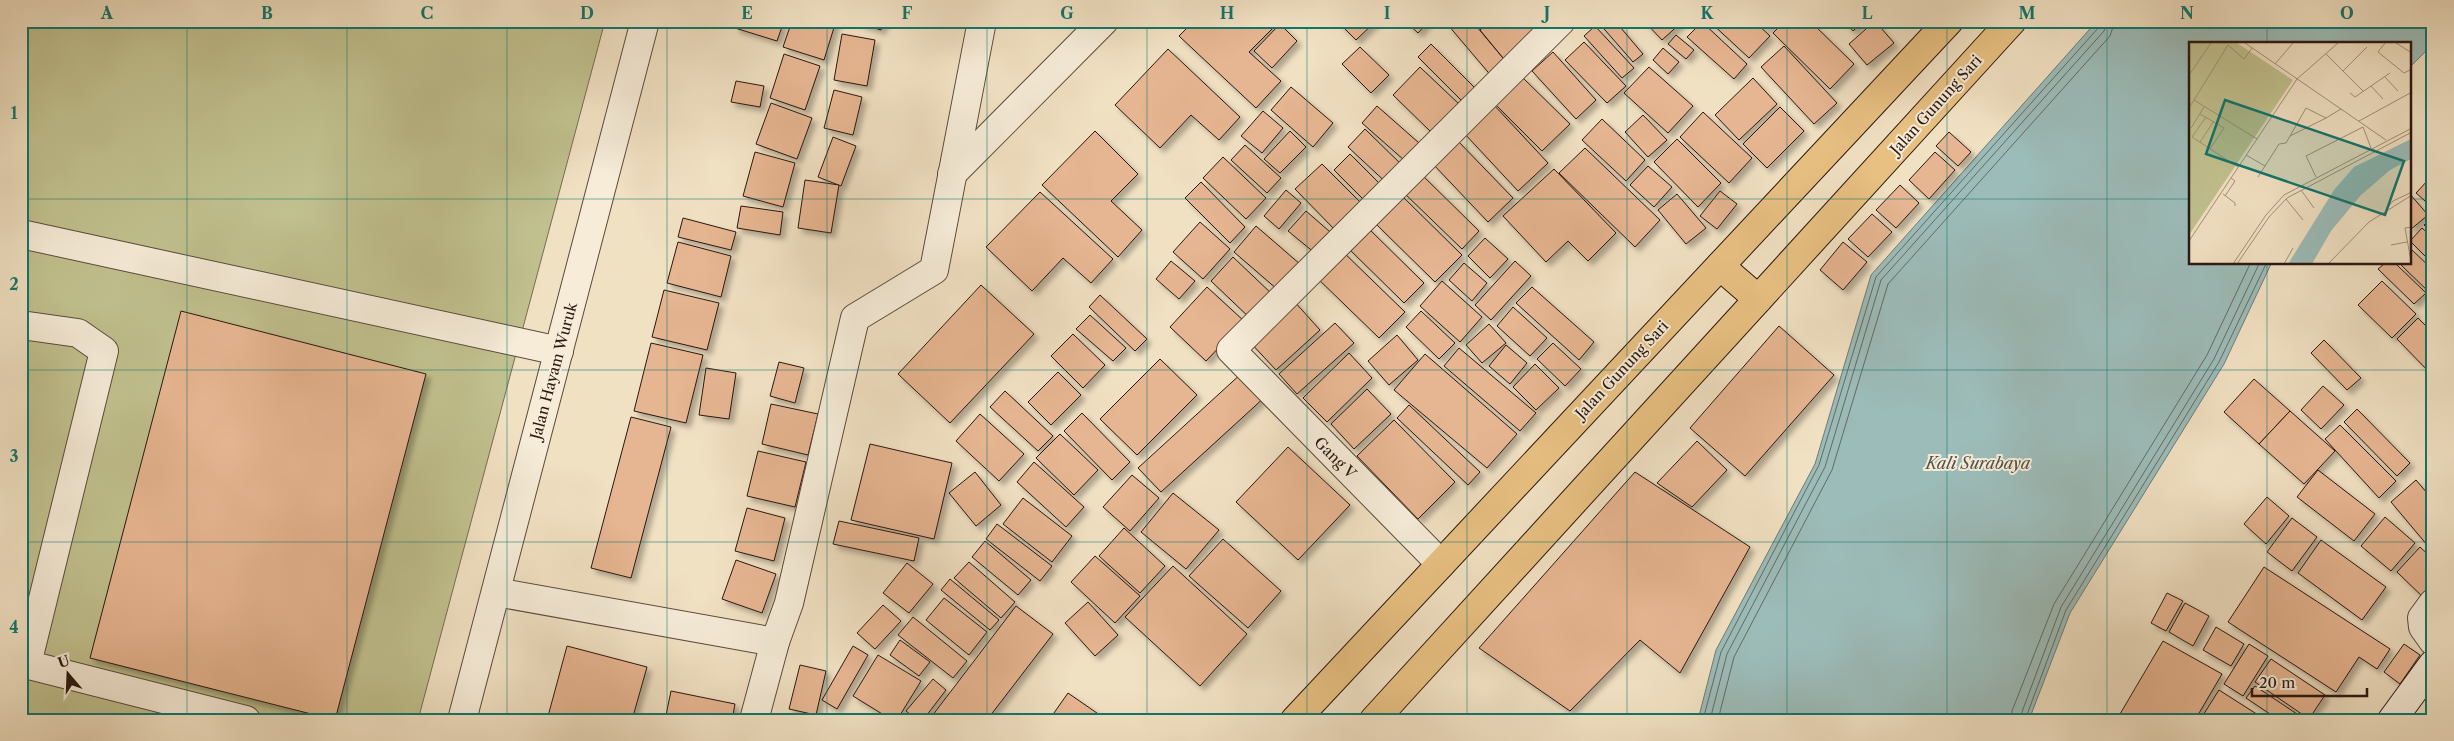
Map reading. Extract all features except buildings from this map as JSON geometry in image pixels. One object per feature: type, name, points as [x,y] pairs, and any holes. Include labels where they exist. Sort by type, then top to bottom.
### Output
[{"type":"main road","name":"Jalan Gunung Sari","points":[[1295,720],[1949,21]]},
{"type":"main road","name":"Jalan Gunung Sari","points":[[1374,720],[2012,21]]},
{"type":"main road","points":[[1720,266],[1758,299]]},
{"type":"street","name":"Jalan Hayam Wuruk","points":[[462,720],[645,21]]},
{"type":"street","points":[[754,720],[775,642],[789,603],[855,318],[934,270],[982,21]]},
{"type":"street","points":[[952,174],[1104,21]]},
{"type":"street","name":"Gang V","points":[[1441,564],[1231,350],[1561,21]]},
{"type":"street","points":[[21,234],[559,351]]},
{"type":"street","points":[[21,324],[78,333],[104,351],[24,664],[246,720]]},
{"type":"street","points":[[496,592],[775,642]]},
{"type":"street","points":[[2433,603],[2422,618],[2423,627],[2433,641]]},
{"type":"street","points":[[2392,720],[2433,664]]},
{"type":"green space","points":[[21,21],[605,21],[418,720],[21,720]]},
{"type":"water","name":"Kali Surabaya","points":[[2097,21],[2433,21],[2433,44],[2412,65],[2412,42],[2189,42],[2189,265],[2271,265],[2224,364],[2070,613],[2029,720],[1698,720],[1716,650],[1815,464],[1871,275]]}]
